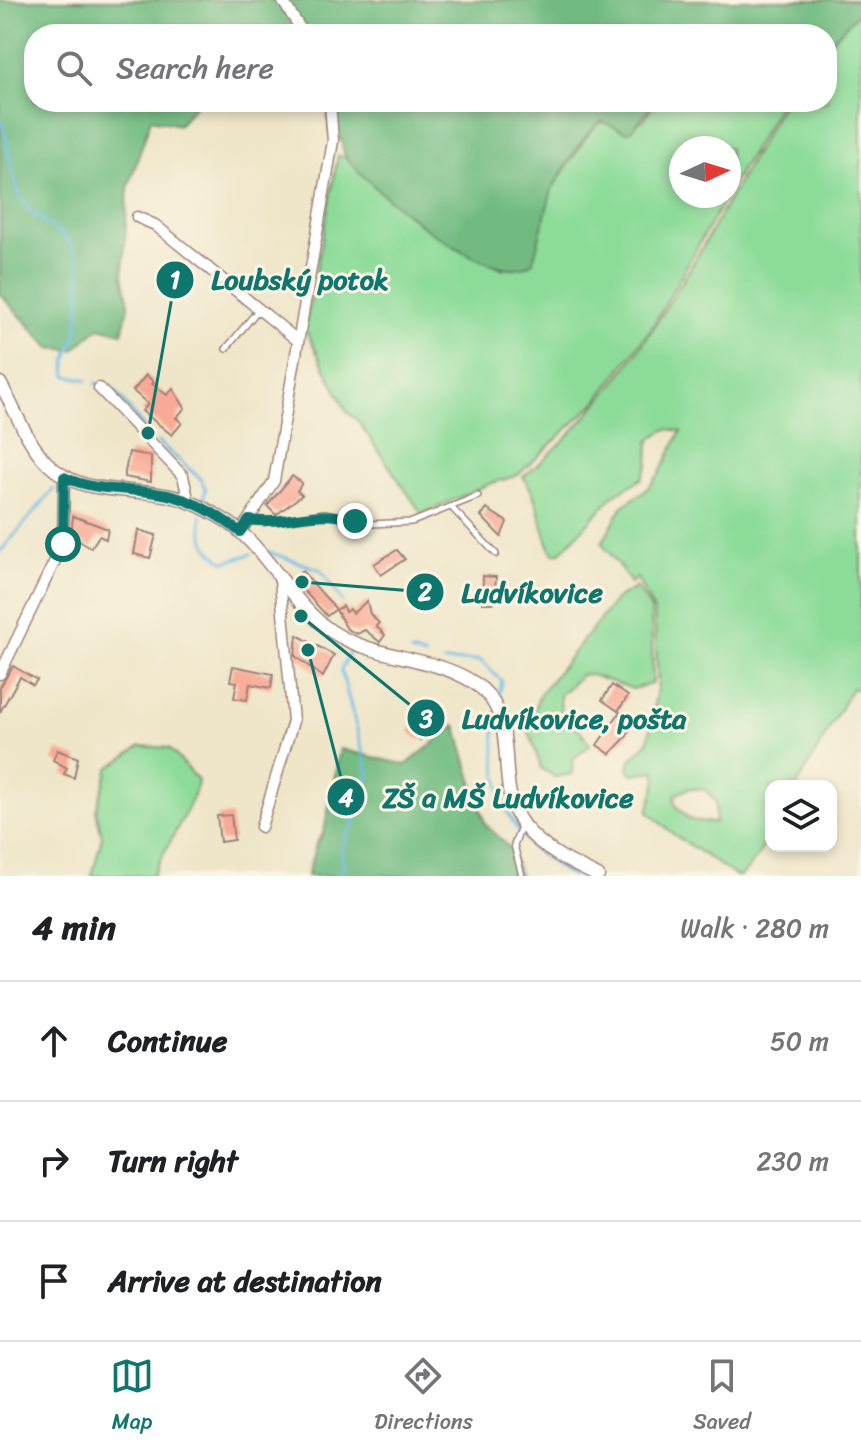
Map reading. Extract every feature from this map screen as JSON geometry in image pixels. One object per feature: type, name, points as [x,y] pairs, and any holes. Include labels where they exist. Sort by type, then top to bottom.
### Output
[{"type":"street","points":[[282,0],[298,24]]},
{"type":"street","points":[[240,532],[274,481],[333,141],[331,112]]},
{"type":"street","points":[[137,217],[155,225],[297,340]]},
{"type":"street","points":[[0,383],[33,445],[64,477],[87,487],[167,495],[223,518],[240,532],[321,623],[354,644],[405,656],[472,682],[490,697],[499,710],[505,730],[511,799],[520,827],[544,846],[598,876]]},
{"type":"street","points":[[99,388],[183,476],[189,503]]},
{"type":"street","points":[[0,674],[63,544],[64,477]]},
{"type":"street","points":[[261,827],[293,721],[280,580]]},
{"type":"lane","points":[[226,349],[258,310]]},
{"type":"lane","points":[[249,520],[277,521],[325,513],[370,524],[412,522],[478,496]]},
{"type":"lane","points":[[451,507],[496,554]]},
{"type":"lane","points":[[520,827],[515,841],[522,876]]},
{"type":"green space","points":[[0,0],[861,0],[861,10],[837,35],[837,24],[24,24],[24,112],[190,112],[179,125],[151,119],[128,188],[123,275],[129,304],[122,333],[99,327],[74,350],[50,348],[0,294]]},
{"type":"green space","points":[[861,10],[861,691],[852,688],[800,780],[765,780],[765,842],[741,876],[736,876],[673,834],[648,812],[657,780],[655,771],[632,774],[628,769],[632,758],[648,742],[658,683],[654,611],[637,578],[631,583],[602,543],[622,507],[648,488],[660,473],[681,431],[667,429],[653,437],[649,443],[648,465],[641,479],[614,495],[560,553],[553,554],[533,495],[523,477],[566,438],[604,395],[639,350],[724,208],[741,208],[741,178],[778,112],[837,112],[837,35]],"holes":[[[689,788],[706,790],[716,802],[715,823],[690,820],[676,806],[675,795]]]},
{"type":"green space","points":[[328,112],[647,112],[632,130],[626,132],[601,121],[583,139],[552,189],[533,262],[515,268],[491,264],[463,252],[434,234],[380,192],[346,157],[341,139],[330,136]]},
{"type":"green space","points":[[649,112],[775,112],[741,170],[741,136],[669,136],[669,208],[719,208],[652,327],[596,402],[518,475],[489,484],[422,514],[358,421],[347,412],[305,329],[338,155],[351,160],[421,225],[503,269],[545,214],[552,189],[594,126],[608,123],[621,130],[644,120]]},
{"type":"green space","points":[[637,587],[651,609],[653,683],[633,689],[588,674],[581,675],[560,695],[561,716],[581,731],[590,745],[573,759],[572,774],[555,777],[541,768],[528,728],[540,694],[617,598]]},
{"type":"green space","points":[[456,725],[485,824],[510,848],[520,876],[307,876],[316,844],[324,832],[340,749],[406,765]]},
{"type":"green space","points":[[141,746],[169,748],[198,780],[196,788],[152,876],[92,876],[102,837],[96,810],[109,768]]},
{"type":"building","points":[[146,375],[167,395],[173,389],[185,408],[176,418],[182,423],[172,435],[142,411],[148,404],[133,391]]},
{"type":"building","points":[[129,452],[151,456],[151,482],[124,477]]},
{"type":"building","points":[[292,476],[302,483],[297,491],[302,495],[276,515],[267,506]]},
{"type":"building","points":[[487,509],[507,522],[501,537],[481,516]]},
{"type":"building","points":[[73,516],[108,529],[106,539],[99,536],[91,548],[71,536]]},
{"type":"building","points":[[138,530],[156,535],[150,558],[134,554]]},
{"type":"building","points":[[397,550],[405,559],[381,575],[374,564]]},
{"type":"building","points":[[302,571],[336,609],[327,616],[293,579]]},
{"type":"building","points":[[483,576],[496,577],[494,603],[482,603]]},
{"type":"building","points":[[367,601],[370,614],[379,623],[376,626],[385,635],[380,642],[365,630],[357,634],[347,629],[336,610],[343,606],[345,612],[350,609],[353,613]]},
{"type":"building","points":[[297,635],[334,655],[323,677],[295,656]]},
{"type":"building","points":[[13,666],[37,680],[33,685],[20,677],[0,712],[0,687]]},
{"type":"building","points":[[233,666],[273,674],[271,688],[250,684],[247,700],[234,698],[237,682],[230,681]]},
{"type":"building","points":[[612,685],[628,696],[618,711],[602,700]]},
{"type":"building","points":[[428,706],[440,715],[420,740],[409,731]]},
{"type":"building","points":[[620,712],[633,721],[627,736],[610,754],[597,745]]},
{"type":"building","points":[[57,750],[78,758],[74,778],[64,774],[67,768],[53,760]]},
{"type":"building","points":[[231,815],[234,840],[220,842],[217,816]]},
{"type":"waterway","points":[[0,118],[20,196],[34,214],[66,238],[76,255],[80,276],[80,311],[66,369],[67,376],[87,380]]},
{"type":"waterway","points":[[96,383],[116,392],[144,428]]},
{"type":"waterway","points":[[158,442],[201,479],[206,489],[203,500]]},
{"type":"waterway","points":[[0,552],[54,489]]},
{"type":"waterway","points":[[201,515],[206,543],[218,557],[225,562],[251,554]]},
{"type":"waterway","points":[[266,551],[321,570],[342,601]]},
{"type":"waterway","points":[[339,876],[343,867],[342,844],[363,806],[369,774],[341,670],[353,645]]},
{"type":"waterway","points":[[411,652],[425,657]]},
{"type":"waterway","points":[[444,662],[480,660],[502,681],[499,697]]},
{"type":"waterway","points":[[495,723],[497,772],[508,813],[533,847],[572,876]]},
{"type":"place","name":"Loubský potok","points":[[148,433]]},
{"type":"place","name":"Ludvíkovice","points":[[302,582]]},
{"type":"place","name":"Ludvíkovice, pošta","points":[[301,616]]},
{"type":"place","name":"ZŠ a MŠ Ludvíkovice","points":[[308,650]]},
{"type":"route","points":[[63,544],[61,492],[64,477],[87,487],[167,495],[223,518],[240,532],[249,520],[277,521],[325,513],[355,521]]}]
